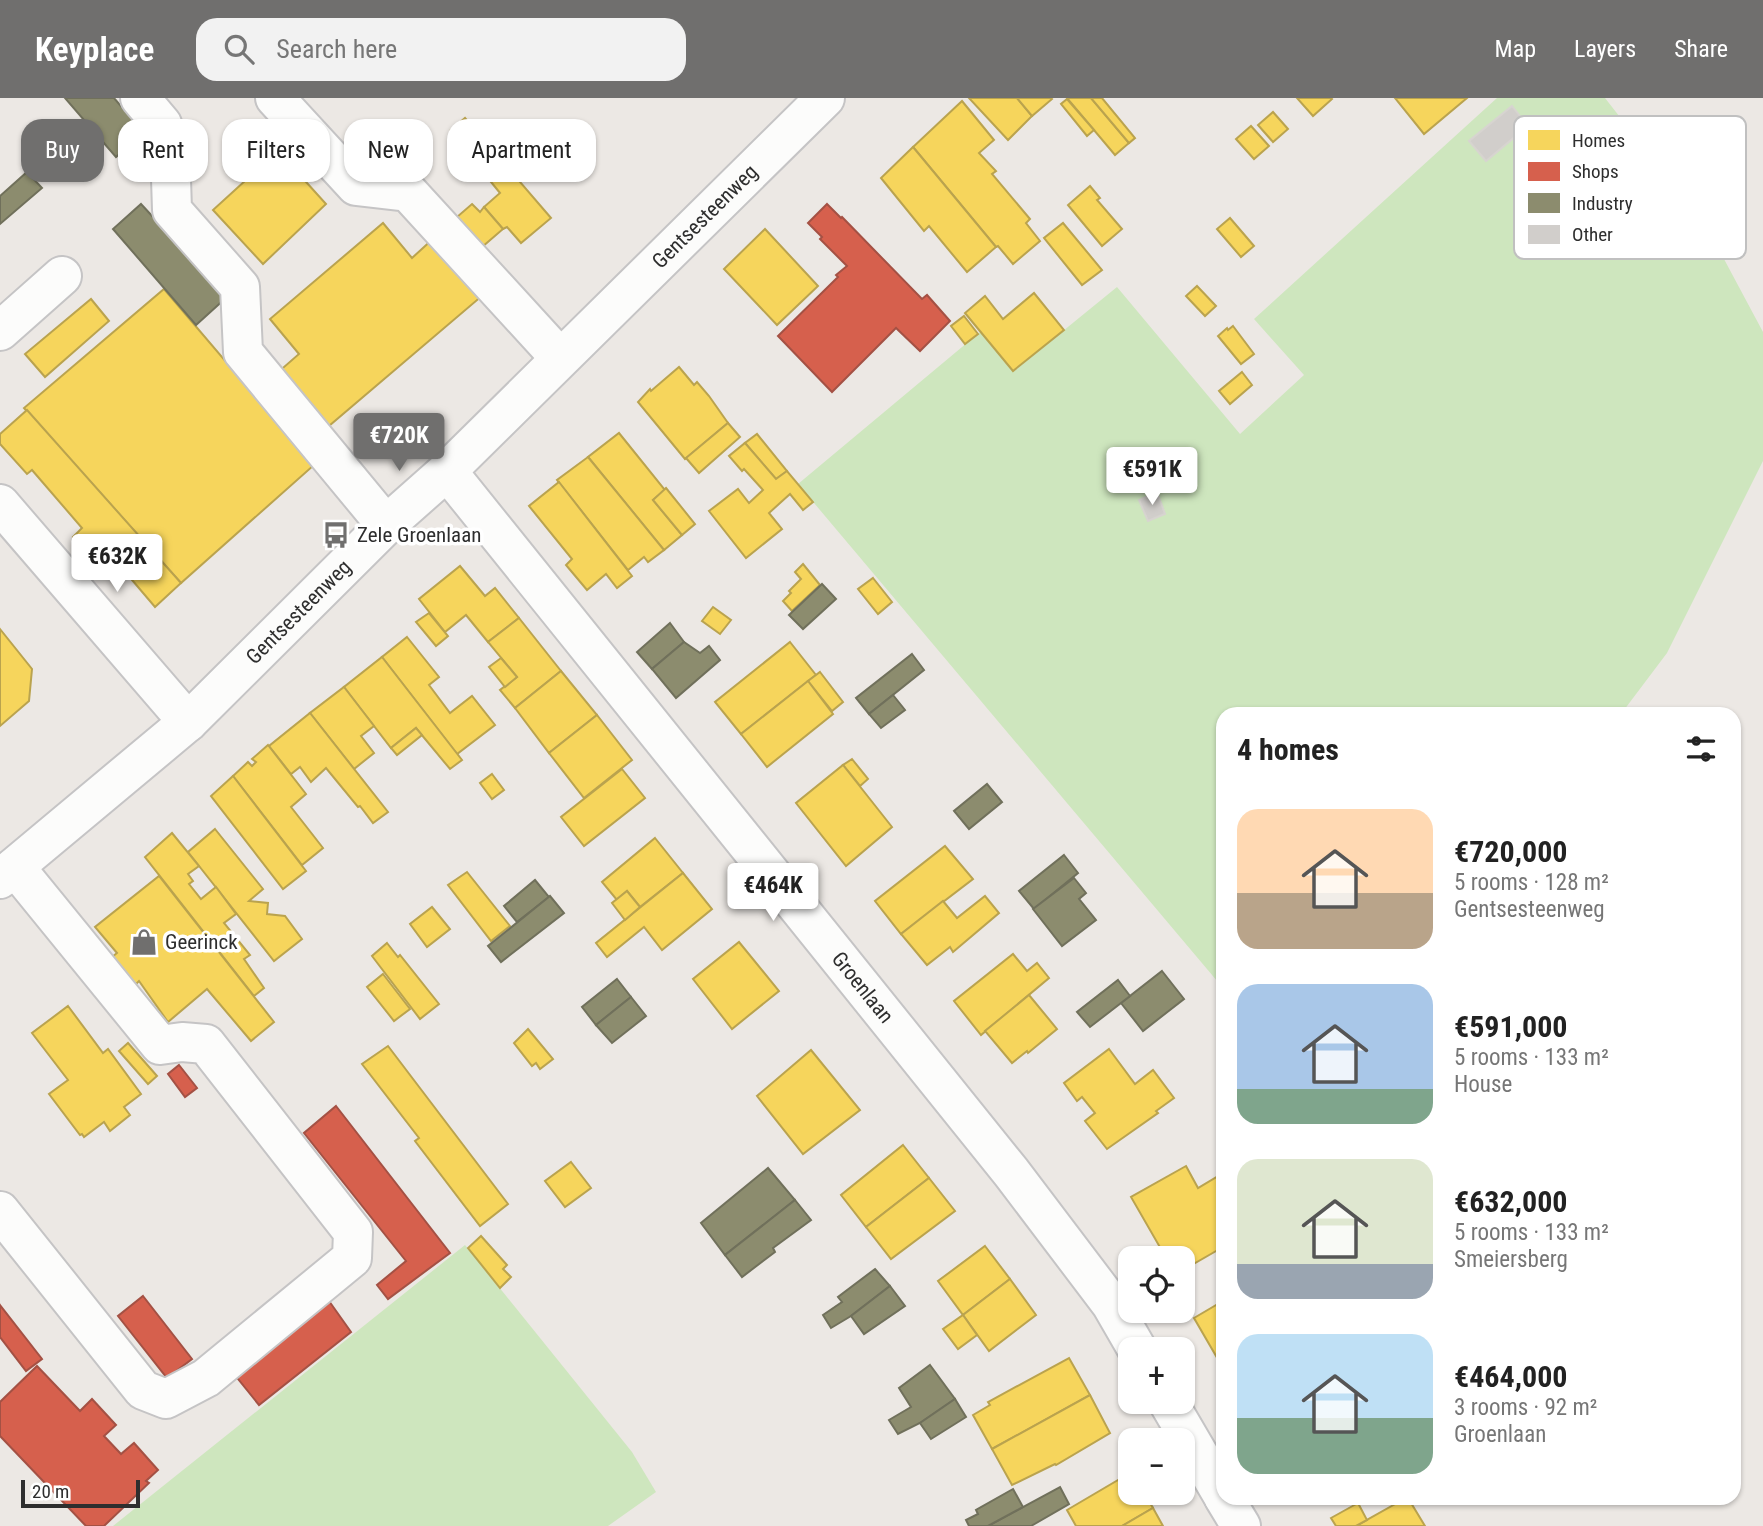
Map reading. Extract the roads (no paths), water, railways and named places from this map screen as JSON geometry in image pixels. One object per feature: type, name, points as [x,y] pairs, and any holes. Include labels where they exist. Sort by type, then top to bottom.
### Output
[{"type":"street","points":[[140,98],[162,124],[170,147],[172,210],[240,287],[243,352],[386,525]]},
{"type":"street","points":[[275,98],[356,186],[408,192],[560,358]]},
{"type":"street","name":"Gentsesteenweg","points":[[8,873],[188,722],[386,525],[447,471],[825,98]]},
{"type":"street","points":[[0,331],[62,276]]},
{"type":"street","name":"Groenlaan","points":[[447,471],[1011,1171],[1111,1304],[1130,1337]]},
{"type":"street","points":[[0,504],[188,722]]},
{"type":"street","points":[[0,1211],[143,1390],[166,1399],[206,1378],[352,1258],[353,1232],[206,1044],[182,1042],[160,1045],[8,873]]},
{"type":"street","points":[[1175,1414],[1216,1483]]},
{"type":"street","points":[[1229,1505],[1241,1526]]},
{"type":"place","name":"Zele Groenlaan","points":[[336,535]]},
{"type":"place","name":"Geerinck","points":[[144,942]]}]
